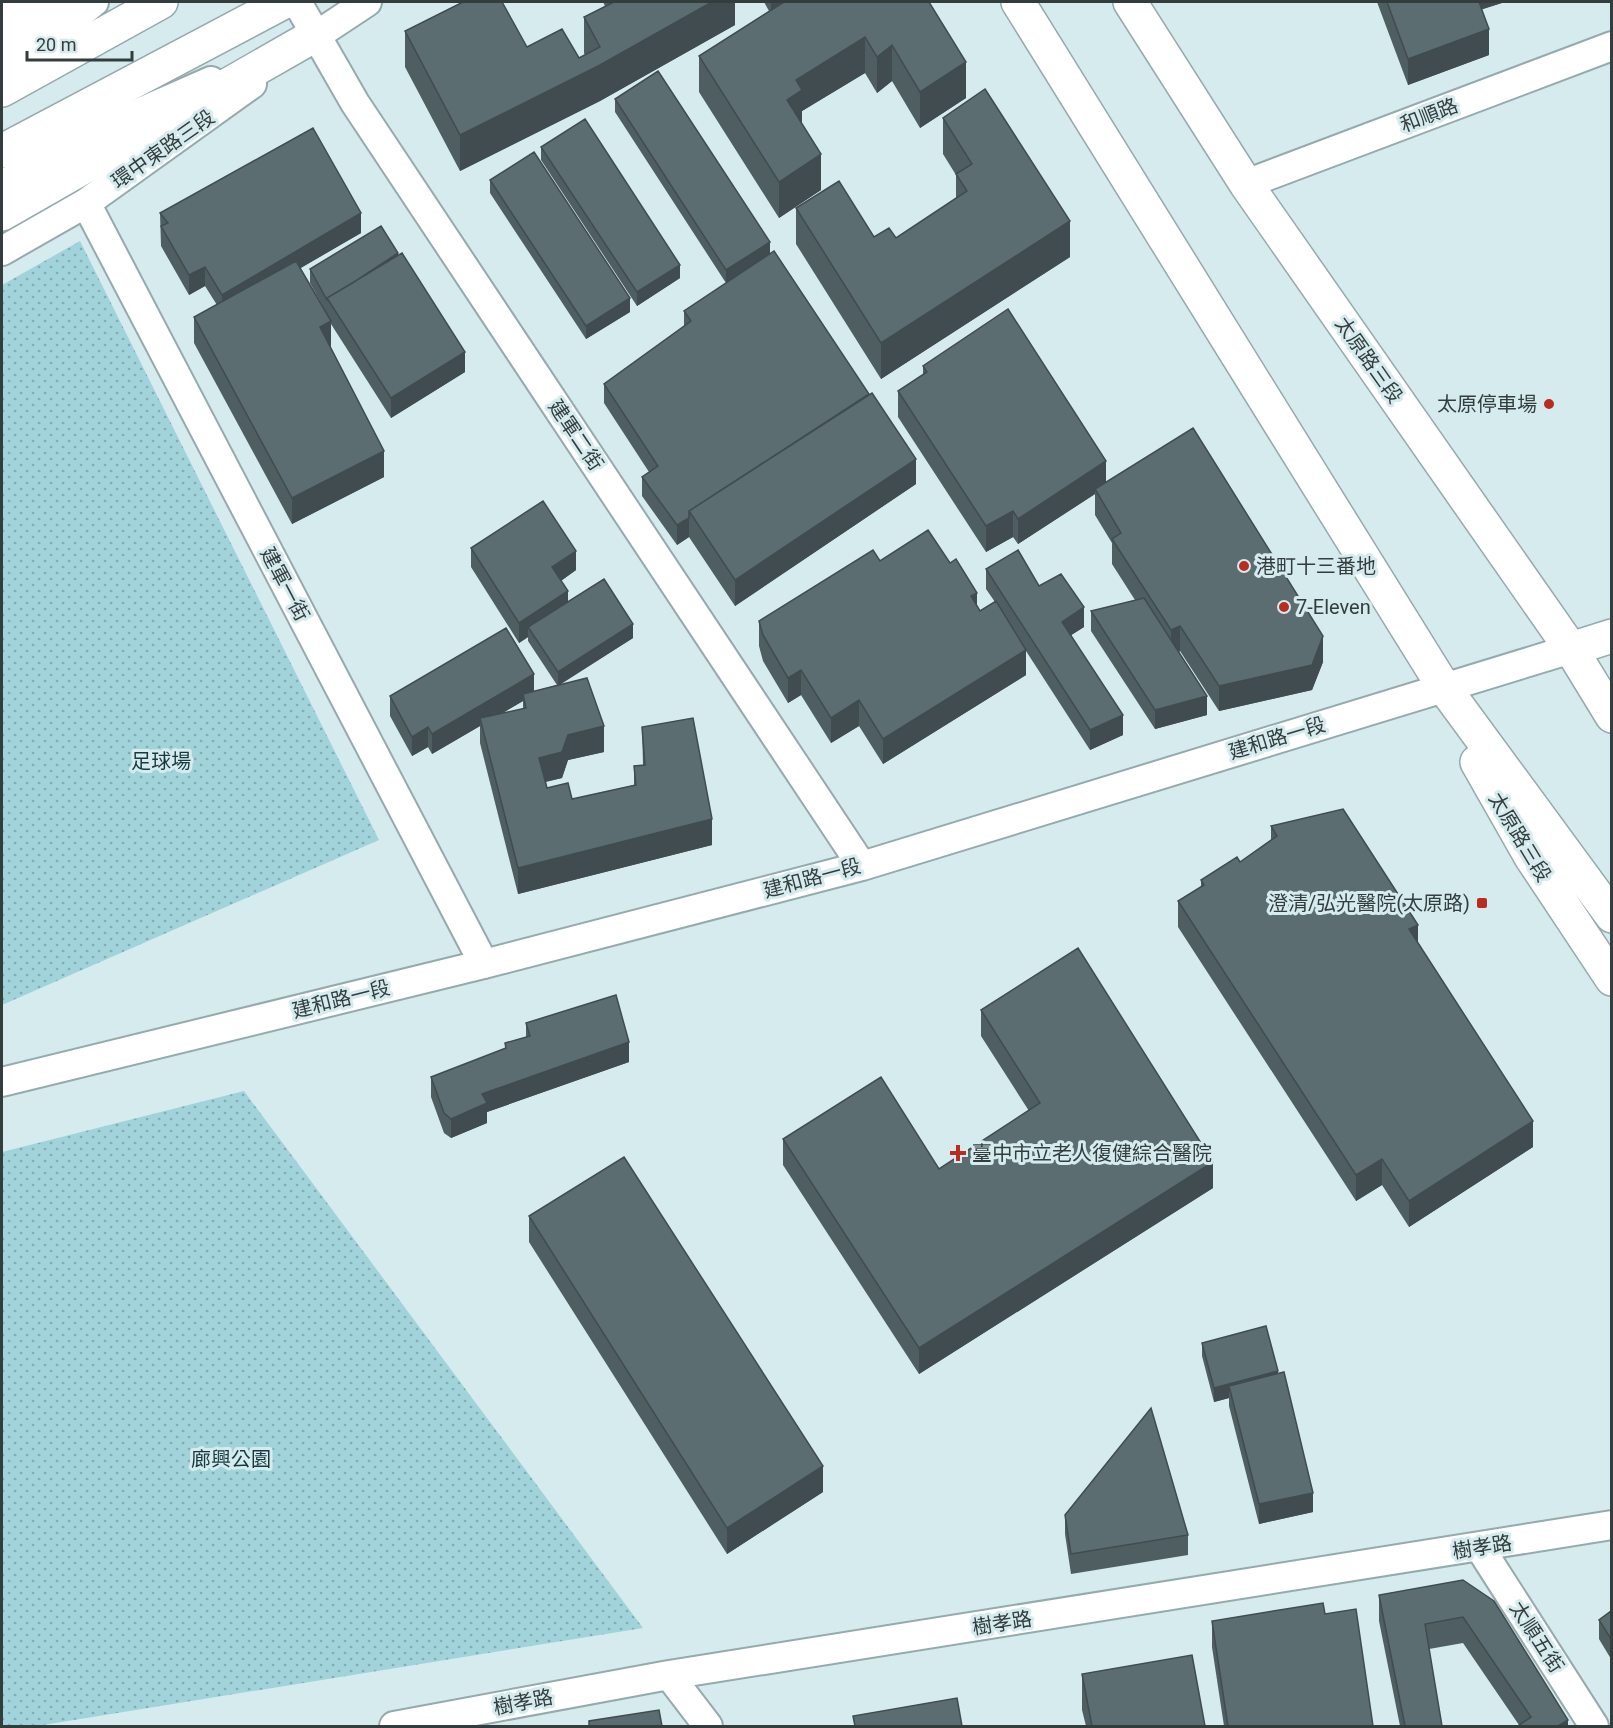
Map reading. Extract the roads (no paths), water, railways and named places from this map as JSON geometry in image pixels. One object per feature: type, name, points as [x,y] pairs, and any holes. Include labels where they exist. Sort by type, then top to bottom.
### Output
[{"type":"main road","points":[[2,33],[55,2]]},
{"type":"main road","points":[[2,90],[161,2]]},
{"type":"main road","points":[[2,151],[284,2]]},
{"type":"main road","name":"太原路三段","points":[[1018,2],[1443,686],[1611,916]]},
{"type":"main road","name":"太原路三段","points":[[1130,2],[1246,184],[1571,649],[1611,716]]},
{"type":"main road","points":[[2,214],[317,34]]},
{"type":"main road","name":"建和路一段","points":[[1571,649],[1611,636]]},
{"type":"main road","name":"太原路三段","points":[[1443,686],[1481,772],[1531,856],[1611,979]]},
{"type":"street","points":[[2,13],[24,2]]},
{"type":"street","points":[[2,65],[51,37],[94,2]]},
{"type":"street","name":"建軍二街","points":[[297,2],[355,103],[862,866]]},
{"type":"street","name":"環中東路三段","points":[[2,251],[86,203],[212,115],[317,34],[367,2]]},
{"type":"street","name":"環中東路三段","points":[[2,185],[86,136],[317,34]]},
{"type":"street","name":"和順路","points":[[1246,184],[1611,46]]},
{"type":"street","name":"建軍一街","points":[[86,203],[484,964]]},
{"type":"street","name":"建和路一段","points":[[2,1083],[484,964],[862,866],[1443,686],[1571,649]]},
{"type":"street","name":"樹孝路","points":[[394,1726],[669,1675],[1480,1548],[1611,1525]]},
{"type":"street","name":"太順五街","points":[[1480,1548],[1594,1726]]},
{"type":"street","points":[[669,1675],[708,1726]]},
{"type":"place","name":"太原停車場","points":[[1549,404]]},
{"type":"place","name":"港町十三番地","points":[[1244,566]]},
{"type":"place","name":"7-Eleven","points":[[1284,607]]},
{"type":"place","name":"澄清/弘光醫院(太原路)","points":[[1482,903]]},
{"type":"place","name":"臺中市立老人復健綜合醫院","points":[[958,1153]]},
{"type":"park label","name":"足球場","points":[[161,761]]},
{"type":"park label","name":"廊興公園","points":[[231,1459]]}]
